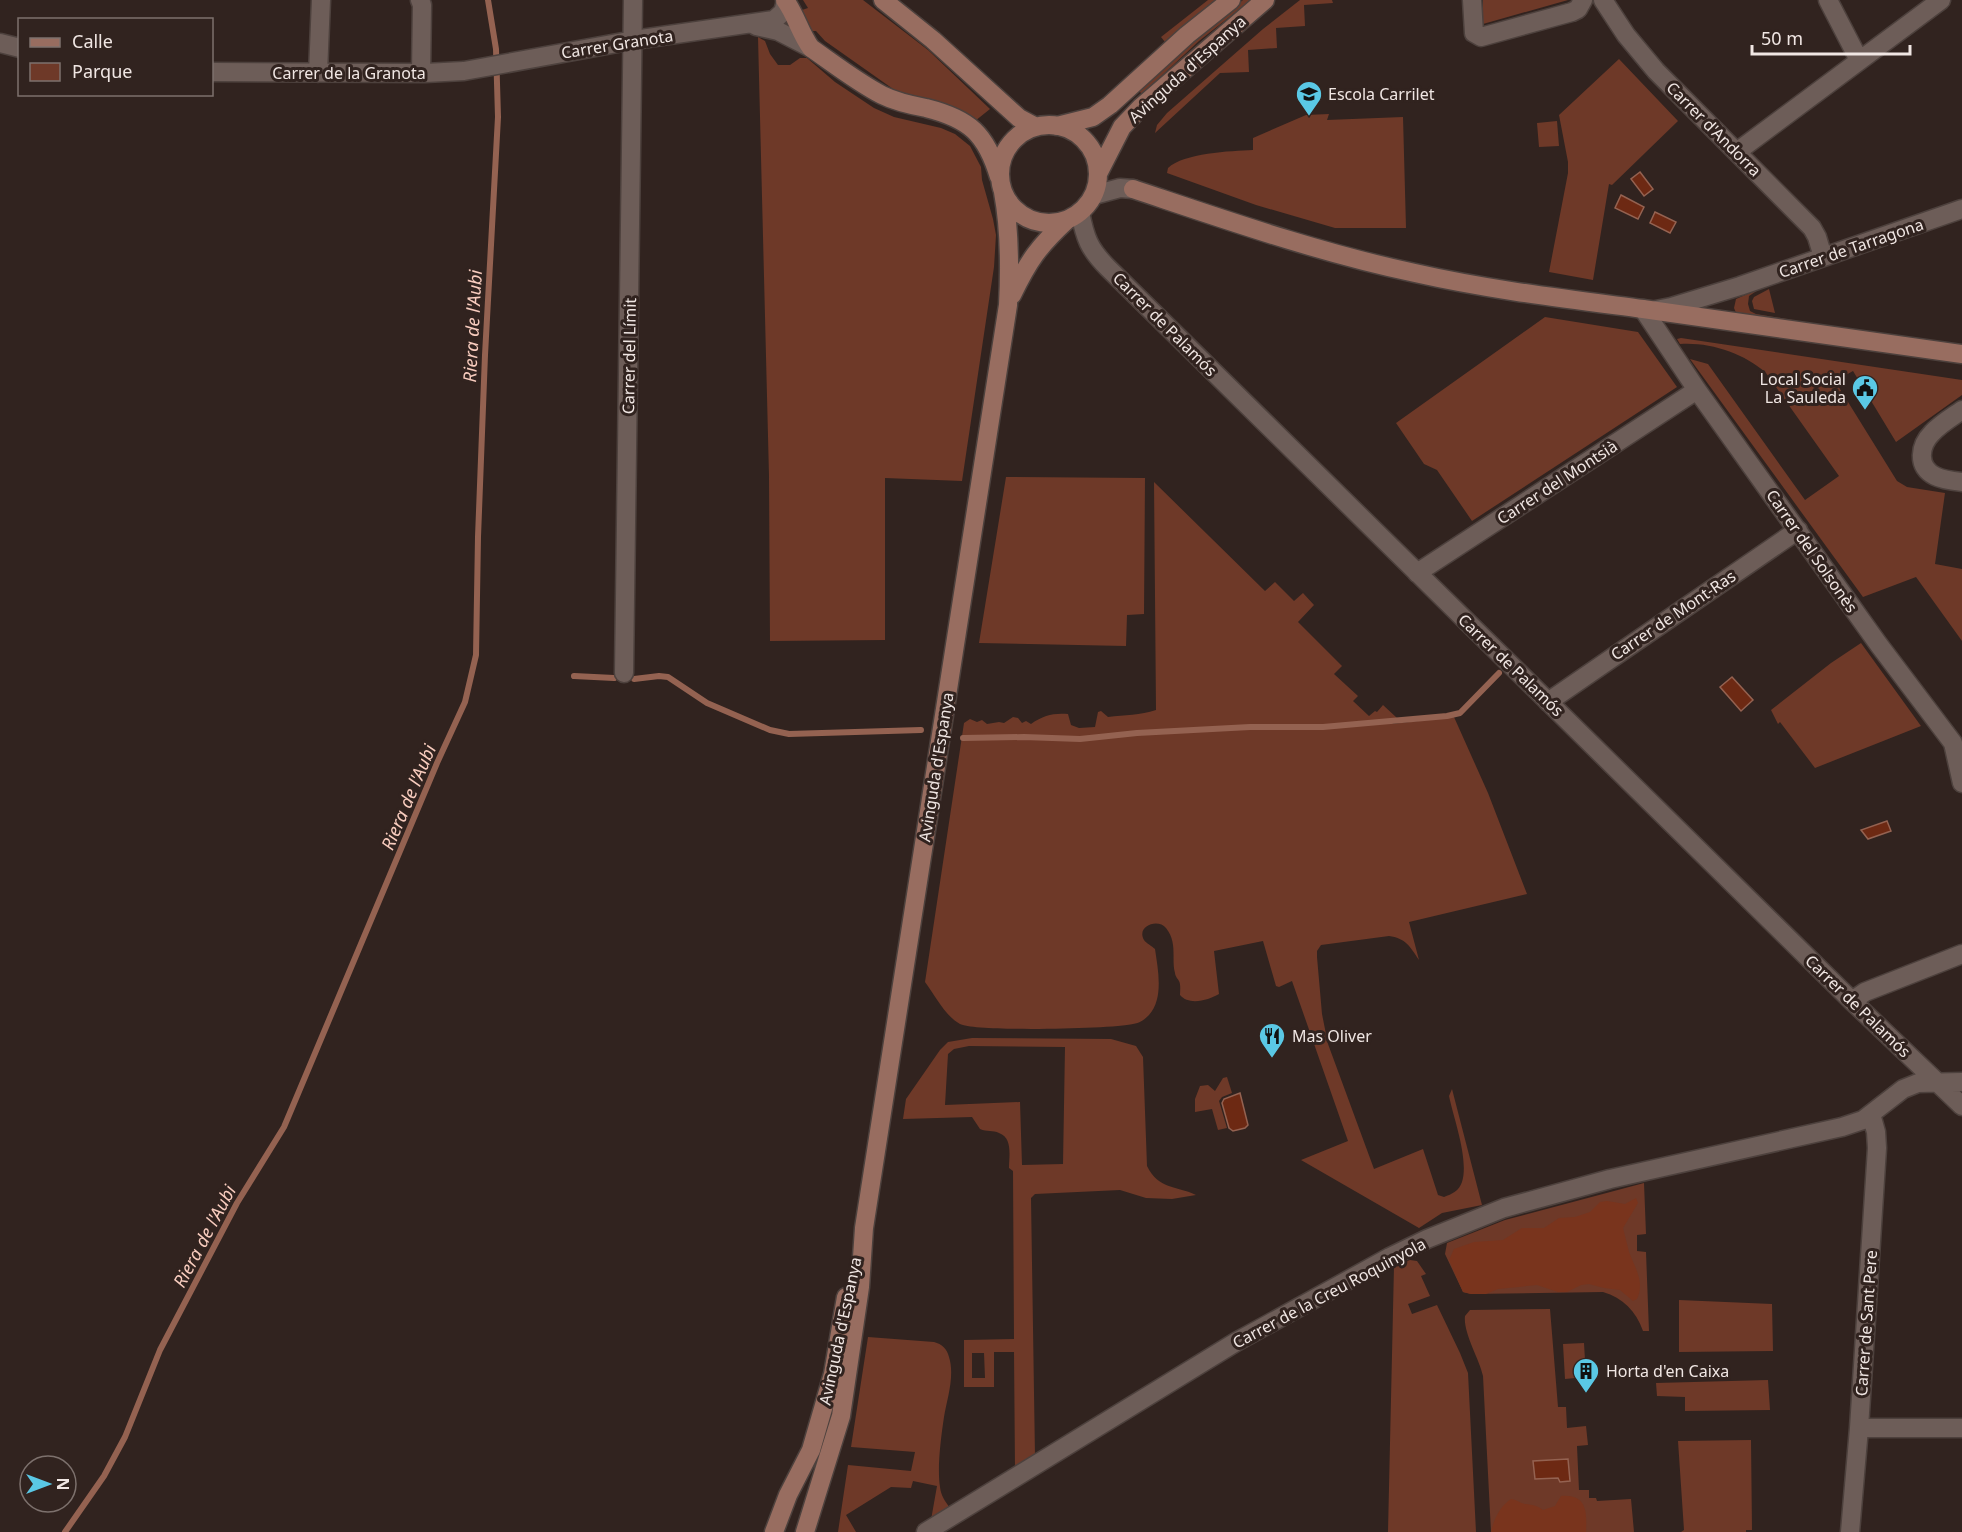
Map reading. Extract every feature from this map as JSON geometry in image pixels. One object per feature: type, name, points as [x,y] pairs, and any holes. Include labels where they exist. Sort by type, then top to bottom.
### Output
[{"type":"main road","points":[[785,0],[804,38],[812,48],[881,94],[902,104],[927,109],[964,122],[986,142],[993,156],[1002,187],[1011,206],[1029,219],[1044,223],[1074,216],[1094,195],[1098,174],[1096,159],[1089,146],[1072,131],[1057,126],[1036,127],[1023,133],[1008,147],[1000,167],[1002,187]]},
{"type":"main road","points":[[883,0],[933,40],[1019,118],[1036,127]]},
{"type":"main road","name":"Avinguda d'Espanya","points":[[1057,126],[1093,117],[1110,105],[1186,35],[1231,0]]},
{"type":"main road","name":"Avinguda d'Espanya","points":[[1098,174],[1122,127],[1141,107],[1265,0]]},
{"type":"main road","name":"Avinguda d'Espanya","points":[[805,1532],[842,1416],[860,1287],[864,1228],[1008,305],[1009,224],[1002,187]]},
{"type":"main road","points":[[1133,189],[1252,228],[1416,274],[1647,316],[1697,317],[1962,354]]},
{"type":"main road","name":"Avinguda d'Espanya","points":[[1008,305],[1032,257],[1043,242],[1074,216]]},
{"type":"main road","name":"Avinguda d'Espanya","points":[[774,1532],[788,1495],[811,1450],[833,1374],[849,1282],[864,1228]]},
{"type":"street","points":[[318,73],[321,0]]},
{"type":"street","points":[[420,0],[422,5],[421,73]]},
{"type":"street","name":"Carrer del Límit","points":[[624,673],[633,0]]},
{"type":"street","points":[[748,25],[780,17],[785,9],[785,0]]},
{"type":"street","points":[[1472,0],[1474,33],[1481,37],[1572,12],[1578,9],[1583,0]]},
{"type":"street","name":"Carrer d'Andorra","points":[[1603,0],[1626,35],[1656,71],[1812,228],[1823,257]]},
{"type":"street","points":[[1828,0],[1859,60]]},
{"type":"street","points":[[1738,151],[1941,0]]},
{"type":"street","points":[[748,25],[778,31],[812,48]]},
{"type":"street","name":"Carrer Granota","points":[[486,66],[633,40],[748,25]]},
{"type":"street","points":[[0,43],[18,48]]},
{"type":"street","name":"Carrer de la Granota","points":[[213,72],[421,73],[464,71],[486,66]]},
{"type":"street","points":[[1094,195],[1119,188],[1133,189]]},
{"type":"street","name":"Carrer de Tarragona","points":[[1647,316],[1962,209]]},
{"type":"street","name":"Carrer de Palamós","points":[[1074,216],[1083,227],[1091,250],[1100,261],[1852,1001],[1962,1106]]},
{"type":"street","name":"Carrer de Tarragona","points":[[1697,317],[1693,309],[1706,300],[1740,286]]},
{"type":"street","name":"Carrer del Solsonès","points":[[1647,316],[1879,645],[1958,742],[1962,783]]},
{"type":"street","name":"Carrer del Montsià","points":[[1417,573],[1697,390]]},
{"type":"street","points":[[1962,410],[1933,431],[1925,441],[1921,453],[1923,464],[1929,472],[1937,477],[1962,482]]},
{"type":"street","name":"Carrer de Mont-Ras","points":[[1548,702],[1798,530]]},
{"type":"street","points":[[1852,1001],[1865,992],[1962,954]]},
{"type":"street","name":"Carrer de la Creu Roquinyola","points":[[926,1532],[1236,1342],[1427,1239],[1504,1208],[1610,1179],[1842,1127],[1863,1120],[1904,1089],[1918,1083],[1962,1082]]},
{"type":"street","name":"Carrer de Sant Pere","points":[[1850,1532],[1877,1148],[1871,1114]]},
{"type":"street","points":[[1859,1428],[1962,1428]]},
{"type":"green space","points":[[803,0],[863,0],[928,50],[990,109],[975,121],[958,109],[903,96],[825,41],[816,31],[811,31],[802,10],[808,8]]},
{"type":"green space","points":[[1208,0],[1217,0],[1165,42],[1161,37]]},
{"type":"green space","points":[[1243,0],[1251,0],[1199,41],[1142,94],[1138,90],[1196,37]]},
{"type":"green space","points":[[1300,0],[1332,0],[1333,3],[1304,5],[1305,26],[1276,28],[1277,48],[1248,50],[1249,72],[1220,73],[1155,133],[1157,125],[1167,113],[1263,29]]},
{"type":"green space","points":[[1483,0],[1568,0],[1483,24]]},
{"type":"green space","points":[[758,37],[765,41],[778,65],[790,65],[800,58],[807,58],[835,82],[874,108],[894,117],[941,128],[955,134],[970,146],[981,167],[982,180],[993,219],[996,235],[994,267],[962,481],[885,478],[885,640],[770,641],[769,476]]},
{"type":"green space","points":[[1619,59],[1678,121],[1612,185],[1609,184],[1593,280],[1549,272],[1568,173],[1559,115]]},
{"type":"green space","points":[[1329,114],[1327,120],[1403,117],[1406,228],[1335,228],[1256,205],[1167,173],[1168,168],[1175,163],[1196,156],[1253,150],[1253,138],[1306,115]]},
{"type":"green space","points":[[1557,121],[1559,146],[1539,147],[1537,123]]},
{"type":"green space","points":[[1761,288],[1749,296],[1750,311],[1793,320],[1793,325],[1737,315],[1734,308],[1736,299]]},
{"type":"green space","points":[[1769,289],[1775,313],[1754,309],[1752,301],[1754,297]]},
{"type":"green space","points":[[1545,317],[1638,332],[1677,387],[1472,521],[1437,470],[1424,464],[1396,423]]},
{"type":"green space","points":[[1677,339],[1962,380],[1962,395],[1896,442],[1853,371],[1835,381],[1897,481],[1907,487],[1945,493],[1935,564],[1962,569],[1962,641],[1916,577],[1863,597],[1690,359],[1708,364],[1805,500],[1839,476],[1766,373],[1748,360],[1726,350],[1703,345],[1680,344]]},
{"type":"green space","points":[[1006,477],[1145,478],[1144,614],[1127,615],[1126,646],[979,643]]},
{"type":"green space","points":[[1154,482],[1265,591],[1275,582],[1294,601],[1303,593],[1314,605],[1298,622],[1342,666],[1334,674],[1358,696],[1353,701],[1369,716],[1383,705],[1397,718],[1392,724],[1454,717],[1488,793],[1527,894],[1409,922],[1419,960],[1407,944],[1389,936],[1321,945],[1317,951],[1317,957],[1322,1014],[1328,1044],[1374,1169],[1423,1149],[1438,1195],[1444,1197],[1457,1190],[1462,1182],[1464,1162],[1449,1096],[1452,1089],[1482,1205],[1442,1213],[1419,1228],[1301,1160],[1348,1141],[1292,981],[1279,987],[1276,986],[1263,941],[1214,951],[1219,994],[1205,1000],[1194,1001],[1180,995],[1170,934],[1162,925],[1153,924],[1145,927],[1142,935],[1145,941],[1155,949],[1159,984],[1157,1000],[1154,1008],[1144,1020],[1120,1026],[1044,1029],[971,1027],[960,1024],[950,1016],[925,982],[964,723],[970,719],[977,722],[982,720],[987,724],[1004,723],[1013,717],[1018,718],[1022,723],[1026,721],[1031,724],[1053,714],[1068,714],[1071,725],[1079,728],[1095,727],[1098,712],[1101,711],[1108,717],[1156,710]]},
{"type":"green space","points":[[1861,643],[1921,726],[1815,768],[1780,722],[1778,724],[1771,710],[1831,663]]},
{"type":"green space","points":[[972,1038],[1111,1039],[1136,1046],[1143,1057],[1147,1166],[1162,1183],[1196,1195],[1172,1199],[1146,1198],[1120,1190],[1035,1194],[1031,1198],[1035,1457],[1015,1470],[1014,1352],[994,1352],[994,1387],[964,1387],[964,1340],[1014,1339],[1013,1171],[1009,1168],[1008,1143],[999,1133],[980,1129],[972,1117],[903,1119],[906,1099],[948,1042]],"holes":[[[969,1046],[1065,1047],[1063,1164],[1022,1165],[1020,1102],[945,1105],[948,1054],[954,1049]],[[972,1353],[984,1353],[985,1378],[972,1378]]]},
{"type":"green space","points":[[1227,1077],[1232,1093],[1222,1097],[1219,1101],[1227,1128],[1218,1130],[1212,1109],[1195,1112],[1195,1099],[1200,1086],[1208,1085],[1215,1091],[1223,1078]]},
{"type":"green space","points":[[1644,1183],[1646,1234],[1637,1235],[1637,1251],[1646,1252],[1649,1331],[1643,1331],[1633,1311],[1623,1302],[1603,1292],[1471,1294],[1463,1292],[1445,1254],[1447,1243],[1505,1220]]},
{"type":"green space","points":[[1410,1260],[1417,1261],[1426,1274],[1421,1276],[1430,1296],[1408,1304],[1412,1314],[1437,1305],[1468,1373],[1476,1532],[1388,1532],[1394,1266]]},
{"type":"green space","points":[[1679,1300],[1772,1304],[1773,1351],[1679,1352]]},
{"type":"green space","points":[[1550,1309],[1558,1407],[1566,1407],[1567,1428],[1586,1426],[1588,1445],[1577,1446],[1579,1490],[1589,1490],[1589,1498],[1596,1498],[1597,1501],[1631,1499],[1634,1532],[1491,1532],[1483,1376],[1466,1330],[1465,1316],[1470,1310]]},
{"type":"green space","points":[[868,1337],[934,1342],[947,1352],[951,1364],[951,1380],[944,1417],[939,1479],[941,1493],[950,1508],[931,1520],[937,1486],[913,1481],[911,1488],[891,1487],[846,1515],[856,1532],[838,1532],[848,1465],[911,1471],[915,1452],[851,1447]]},
{"type":"green space","points":[[1584,1343],[1586,1377],[1565,1379],[1563,1344]]},
{"type":"green space","points":[[1768,1380],[1770,1410],[1685,1411],[1685,1397],[1657,1396],[1656,1383]]},
{"type":"green space","points":[[1751,1440],[1752,1530],[1746,1530],[1746,1532],[1681,1532],[1684,1530],[1678,1441]]},
{"type":"shaded area","points":[[1640,172],[1653,189],[1644,196],[1631,179]]},
{"type":"shaded area","points":[[1621,195],[1644,207],[1638,219],[1615,208]]},
{"type":"shaded area","points":[[1655,212],[1676,222],[1670,233],[1650,223]]},
{"type":"shaded area","points":[[1732,677],[1753,700],[1741,711],[1720,687]]},
{"type":"shaded area","points":[[1887,821],[1891,831],[1868,839],[1861,830]]},
{"type":"shaded area","points":[[1240,1093],[1248,1125],[1233,1131],[1229,1128],[1222,1103],[1224,1099]]},
{"type":"shaded area","points":[[1636,1198],[1638,1203],[1623,1228],[1640,1281],[1637,1299],[1633,1301],[1620,1290],[1589,1284],[1567,1292],[1558,1292],[1537,1285],[1498,1289],[1486,1294],[1471,1294],[1463,1292],[1449,1260],[1454,1249],[1474,1242],[1503,1240],[1522,1228],[1544,1228],[1559,1218],[1575,1217],[1590,1212],[1600,1202],[1625,1204]]},
{"type":"shaded area","points":[[1568,1459],[1570,1481],[1560,1482],[1558,1478],[1535,1479],[1533,1461]]},
{"type":"shaded area","points":[[1561,1496],[1570,1496],[1581,1501],[1585,1511],[1586,1532],[1491,1532],[1498,1513],[1511,1499],[1543,1510],[1555,1506]]},
{"type":"waterway","name":"Riera de l'Aubi","points":[[65,1532],[104,1476],[125,1437],[160,1350],[237,1203],[284,1127],[437,763],[465,702],[476,655],[485,355],[498,117],[496,49],[488,0]]},
{"type":"waterway","points":[[963,738],[1080,739],[1137,733],[1250,727],[1323,727],[1447,716],[1460,713],[1499,673]]},
{"type":"waterway","points":[[574,676],[614,678]]},
{"type":"waterway","points":[[634,679],[668,677],[707,703],[770,730],[789,734],[921,730]]},
{"type":"place","name":"Escola Carrilet","points":[[1309,117]]},
{"type":"place","name":"Local Social La Sauleda","points":[[1865,411]]},
{"type":"place","name":"Mas Oliver","points":[[1272,1059]]},
{"type":"place","name":"Horta d'en Caixa","points":[[1586,1394]]}]
